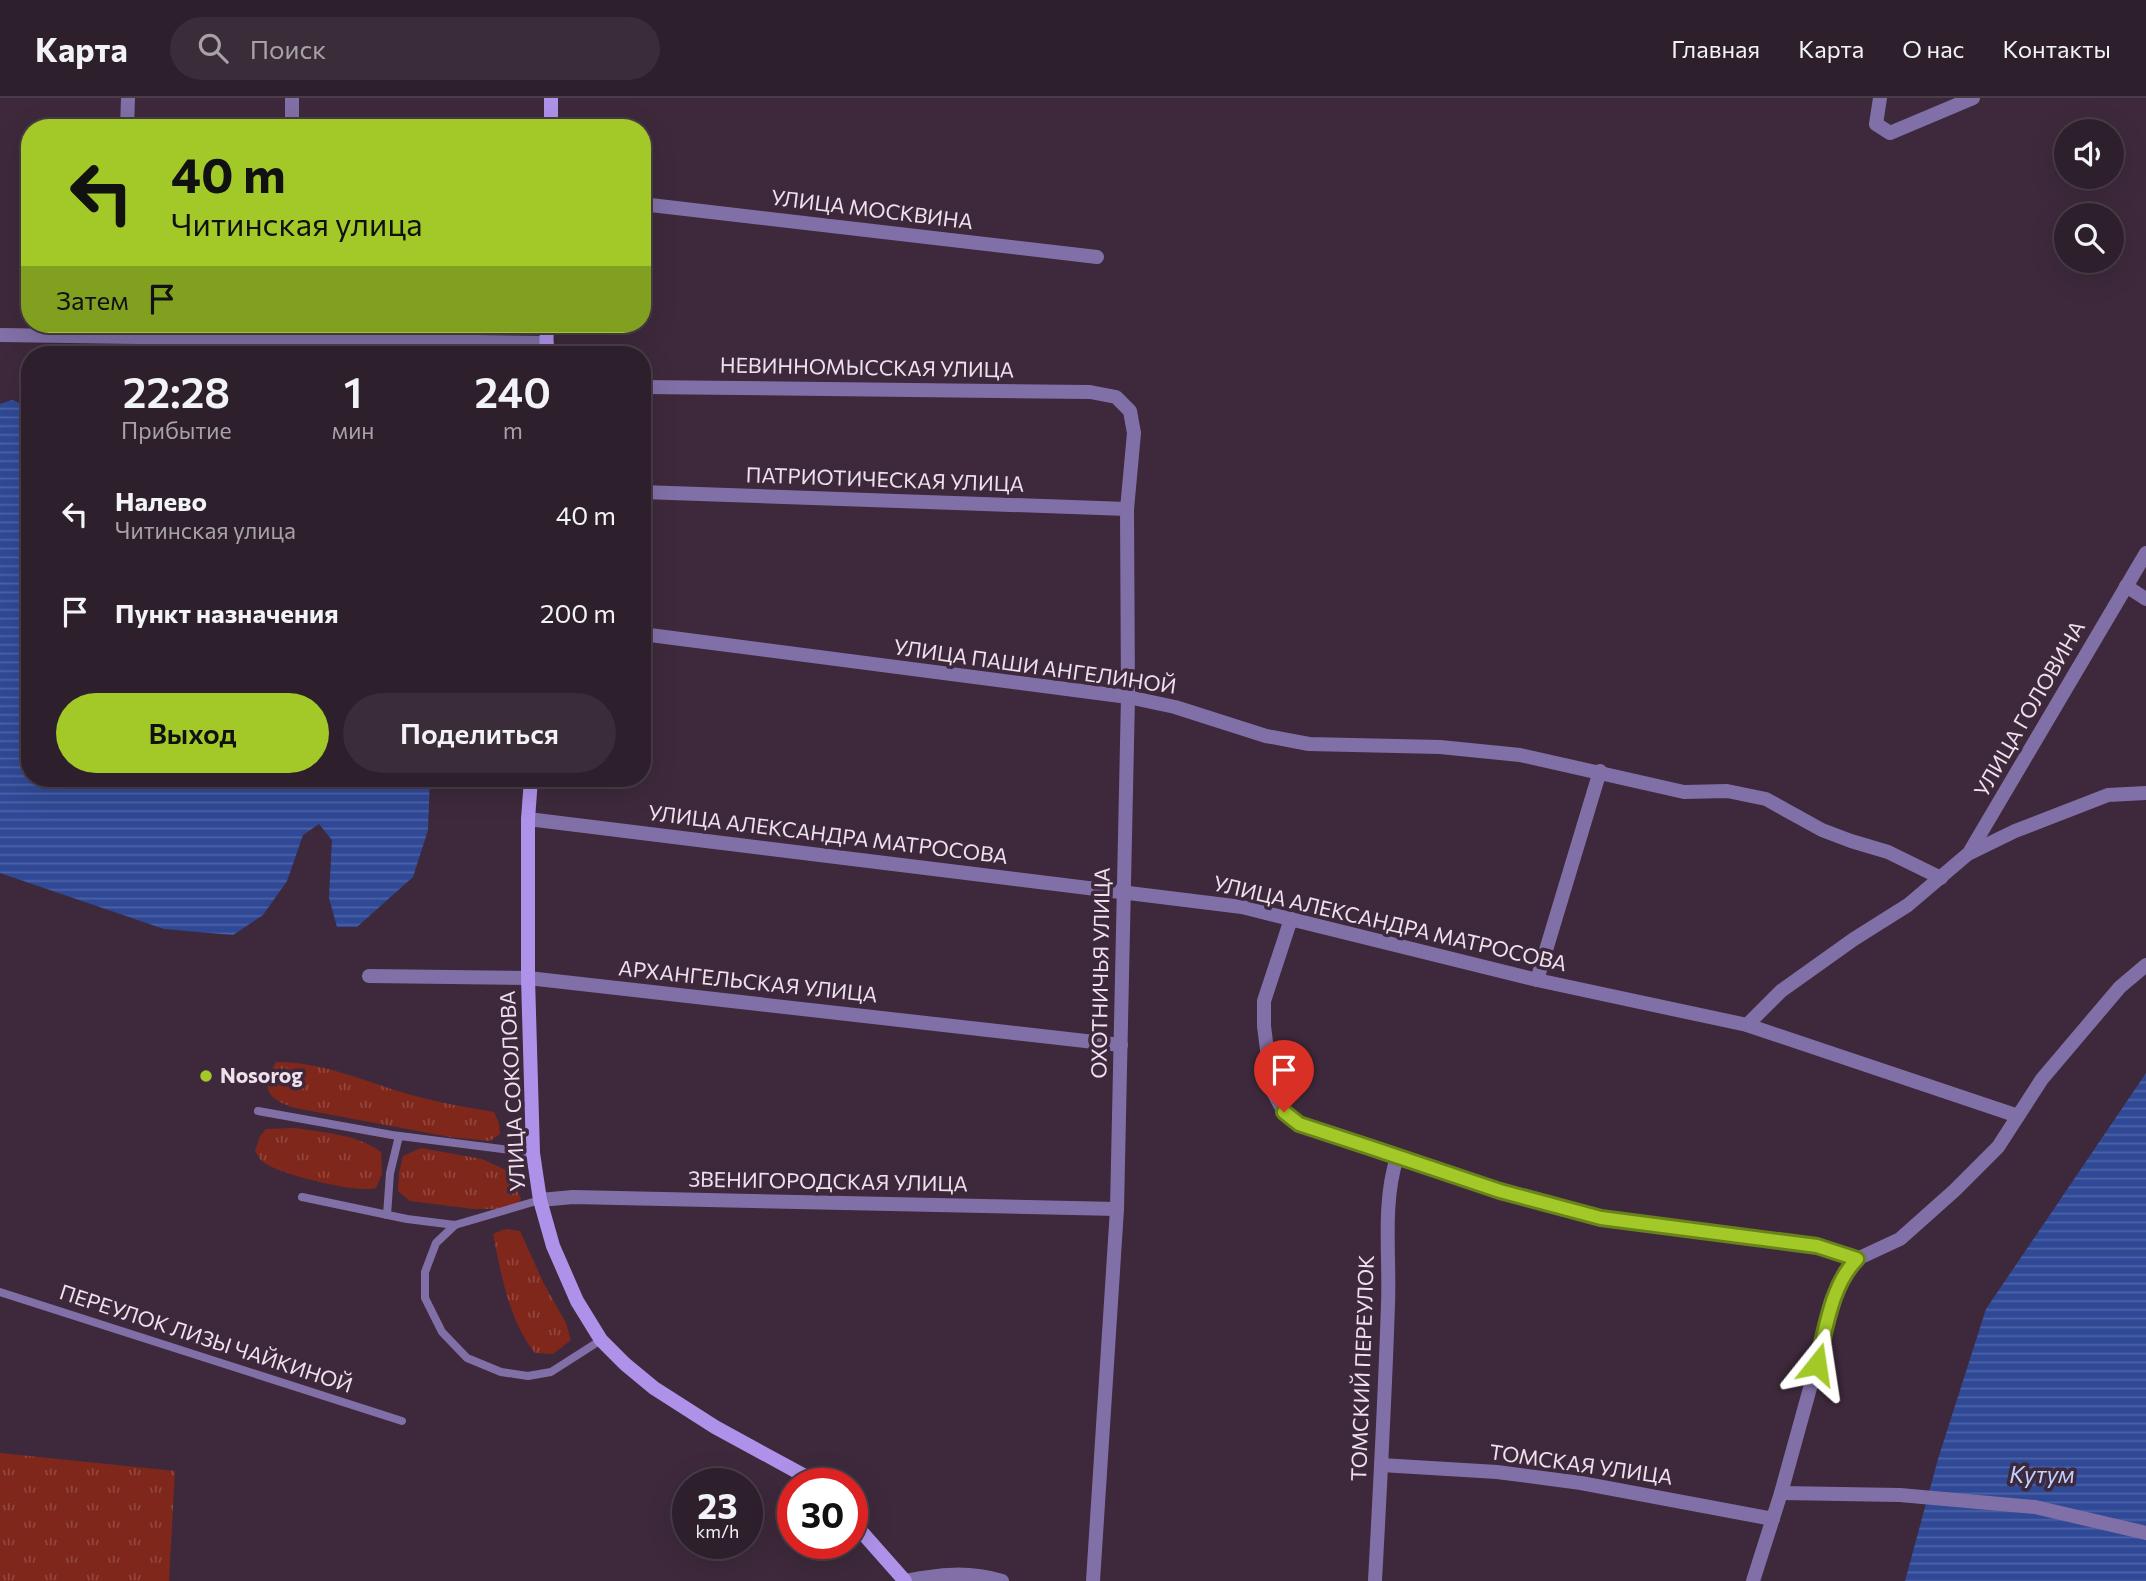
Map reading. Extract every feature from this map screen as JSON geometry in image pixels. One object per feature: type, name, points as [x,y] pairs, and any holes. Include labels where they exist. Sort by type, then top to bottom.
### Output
[{"type":"main road","points":[[551,98],[551,119]]},
{"type":"main road","name":"УЛИЦА СОКОЛОВА","points":[[530,787],[528,978],[533,1153],[540,1200],[553,1246],[577,1301],[601,1340],[625,1364],[654,1388],[715,1427],[790,1468]]},
{"type":"main road","points":[[868,1539],[905,1581]]},
{"type":"street","points":[[127,119],[128,98]]},
{"type":"street","points":[[292,98],[292,119]]},
{"type":"street","points":[[1880,98],[1876,124],[1890,133],[1973,98]]},
{"type":"street","name":"УЛИЦА МОСКВИНА","points":[[651,205],[1097,257]]},
{"type":"street","points":[[0,335],[48,333]]},
{"type":"street","points":[[322,333],[504,346]]},
{"type":"street","name":"НЕВИННОМЫССКАЯ УЛИЦА","points":[[651,387],[1090,392]]},
{"type":"street","name":"ОХОТНИЧЬЯ УЛИЦА","points":[[1090,392],[1116,397],[1130,411],[1134,433],[1127,509],[1128,698],[1117,1209],[1093,1581]]},
{"type":"street","name":"ПАТРИОТИЧЕСКАЯ УЛИЦА","points":[[651,492],[1127,509]]},
{"type":"street","name":"УЛИЦА ГОЛОВИНА","points":[[1747,1025],[1781,991],[1854,939],[1908,905],[1969,853],[2146,553]]},
{"type":"street","points":[[2126,586],[2146,599]]},
{"type":"street","name":"УЛИЦА ПАШИ АНГЕЛИНОЙ","points":[[651,635],[1128,698],[1175,707],[1266,736],[1309,744],[1440,747],[1520,755],[1684,792],[1727,791],[1766,799],[1822,830],[1888,852],[1941,878]]},
{"type":"street","points":[[1537,980],[1600,771]]},
{"type":"street","points":[[1969,853],[2015,831],[2108,795],[2146,793]]},
{"type":"street","name":"УЛИЦА АЛЕКСАНДРА МАТРОСОВА","points":[[528,819],[1242,907],[1537,980],[1747,1025],[2018,1116]]},
{"type":"street","points":[[1291,919],[1264,1001],[1264,1026],[1272,1090],[1284,1112],[1299,1124],[1500,1191],[1601,1218],[1817,1246],[1857,1259]]},
{"type":"street","points":[[1753,1581],[1782,1493],[1838,1287],[1846,1270],[1857,1259],[1899,1240],[1998,1147],[2042,1079],[2120,987],[2146,965]]},
{"type":"street","name":"АРХАНГЕЛЬСКАЯ УЛИЦА","points":[[369,976],[528,978],[1121,1045]]},
{"type":"street","name":"ТОМСКИЙ ПЕРЕУЛОК","points":[[1375,1581],[1388,1302],[1388,1207],[1390,1180],[1397,1157]]},
{"type":"street","name":"ЗВЕНИГОРОДСКАЯ УЛИЦА","points":[[540,1200],[587,1198],[1117,1209]]},
{"type":"street","name":"ТОМСКАЯ УЛИЦА","points":[[1381,1465],[1497,1472],[1581,1483],[1773,1518]]},
{"type":"street","points":[[1782,1493],[1920,1497],[2035,1507],[2146,1533]]},
{"type":"street","points":[[905,1581],[964,1573],[1002,1581]]},
{"type":"lane","points":[[258,1111],[399,1136],[533,1153]]},
{"type":"lane","points":[[387,1214],[390,1173],[399,1136]]},
{"type":"lane","points":[[302,1197],[454,1225],[540,1200]]},
{"type":"lane","points":[[454,1225],[436,1243],[425,1272],[425,1298],[442,1332],[467,1358],[501,1372],[528,1377],[551,1372],[601,1340]]},
{"type":"lane","name":"ПЕРЕУЛОК ЛИЗЫ ЧАЙКИНОЙ","points":[[0,1292],[401,1421]]},
{"type":"green space","points":[[276,1062],[311,1065],[419,1097],[494,1112],[500,1134],[490,1141],[450,1137],[295,1108],[278,1101],[269,1092],[268,1079]]},
{"type":"green space","points":[[296,1128],[362,1141],[381,1152],[382,1174],[376,1188],[353,1188],[318,1182],[283,1172],[260,1159],[255,1151],[260,1136],[266,1129]]},
{"type":"green space","points":[[421,1148],[482,1159],[508,1171],[521,1199],[515,1209],[474,1209],[410,1201],[398,1191],[399,1173],[403,1156]]},
{"type":"green space","points":[[505,1229],[520,1231],[544,1284],[566,1323],[571,1340],[553,1354],[535,1353],[512,1312],[493,1234]]},
{"type":"green space","points":[[0,1453],[175,1471],[169,1581],[0,1581]]},
{"type":"water","points":[[12,400],[21,404],[21,787],[430,787],[428,830],[413,877],[357,927],[337,927],[329,898],[332,840],[319,824],[303,835],[287,881],[263,915],[233,935],[164,929],[0,873],[0,404]]},
{"type":"water","name":"Кутум","points":[[2146,1073],[2146,1581],[1905,1581],[1938,1459],[1986,1309]]},
{"type":"place","name":"Nosorog","points":[[206,1076]]},
{"type":"route","points":[[1284,1112],[1299,1124],[1500,1191],[1601,1218],[1817,1246],[1857,1259],[1846,1270],[1838,1287],[1817,1364]]}]
